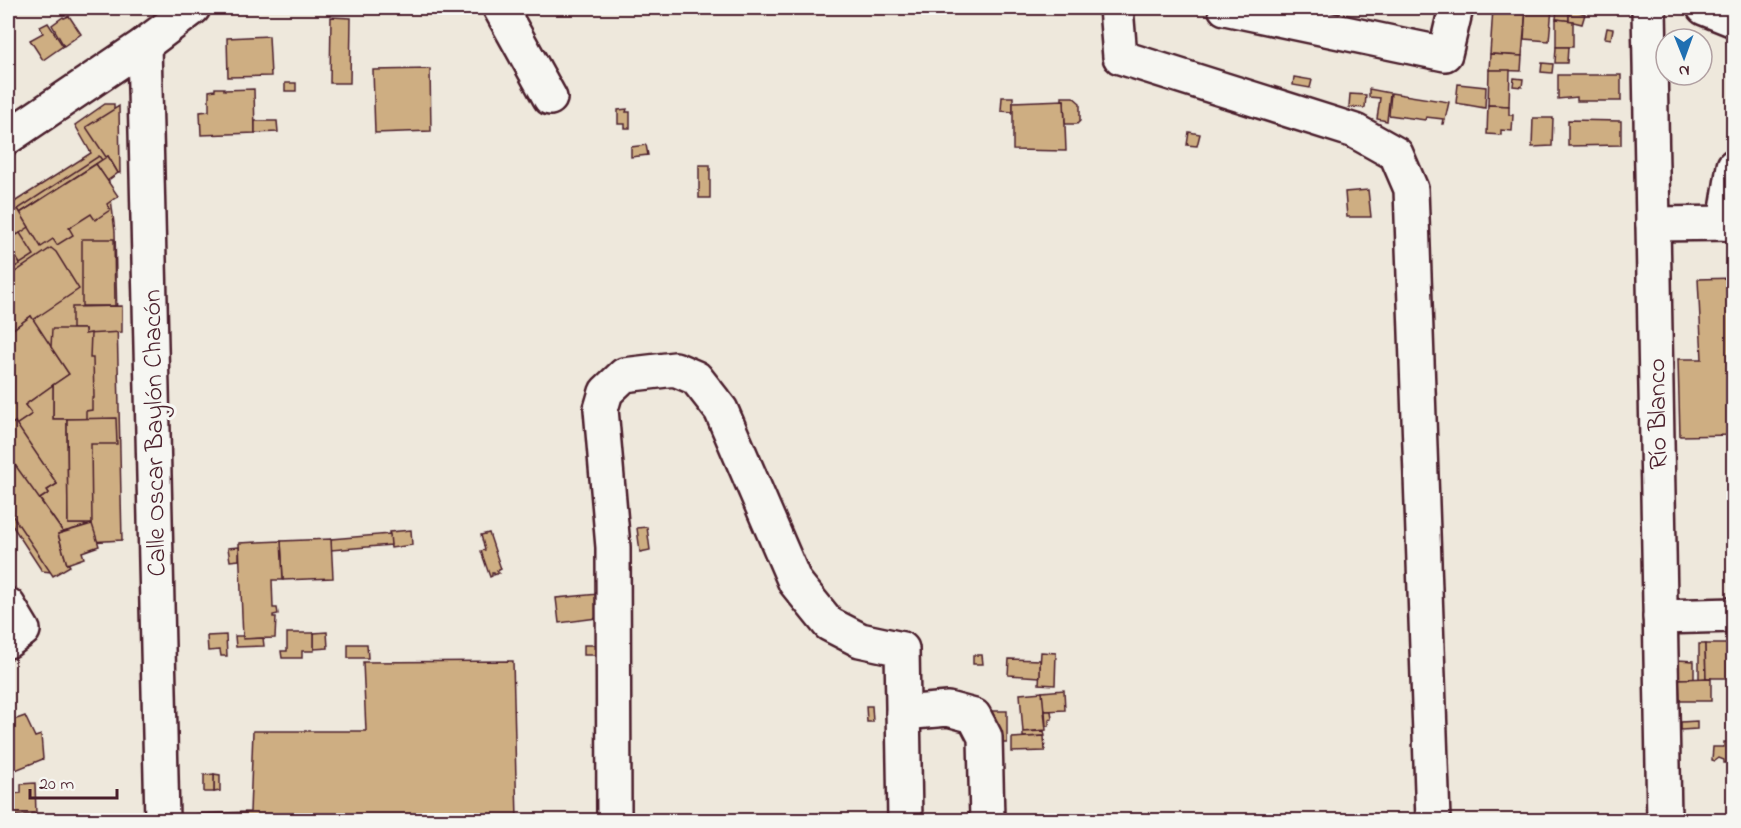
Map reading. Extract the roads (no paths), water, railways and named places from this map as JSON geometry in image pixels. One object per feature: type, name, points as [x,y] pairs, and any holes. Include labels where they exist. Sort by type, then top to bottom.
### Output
[{"type":"street","points":[[8,136],[144,45],[193,8]]},
{"type":"street","points":[[500,8],[550,98]]},
{"type":"street","points":[[1116,8],[1120,57],[1355,131],[1395,154],[1411,189],[1433,820]]},
{"type":"street","points":[[1225,8],[1302,15],[1445,54],[1456,8]]},
{"type":"street","name":"Río Blanco","points":[[1649,8],[1664,820]]},
{"type":"street","points":[[1704,8],[1734,20]]},
{"type":"street","name":"Calle Oscar Baylón Chacón","points":[[144,45],[162,820]]},
{"type":"street","points":[[1653,224],[1729,223],[1734,166]]},
{"type":"street","points":[[614,820],[613,547],[601,409],[606,392],[624,375],[675,369],[696,378],[721,411],[795,582],[828,624],[860,640],[902,649],[905,820]]},
{"type":"street","points":[[1660,617],[1734,615]]},
{"type":"street","points":[[903,713],[948,709],[974,716],[985,737],[987,820]]}]
